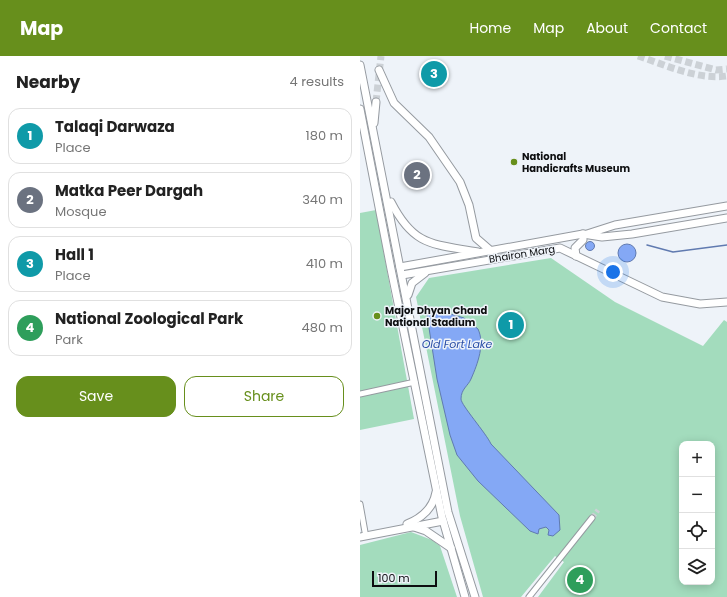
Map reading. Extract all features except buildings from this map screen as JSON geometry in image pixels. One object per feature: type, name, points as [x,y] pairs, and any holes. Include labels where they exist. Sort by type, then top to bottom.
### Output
[{"type":"main road","points":[[360,64],[448,512],[475,597]]},
{"type":"main road","points":[[379,70],[394,103],[429,137],[460,182],[469,205],[474,234],[491,251]]},
{"type":"main road","points":[[374,134],[376,102]]},
{"type":"main road","points":[[360,109],[361,125],[443,519],[465,597]]},
{"type":"main road","points":[[387,197],[400,219],[417,237],[428,243],[482,253]]},
{"type":"main road","points":[[576,256],[575,248],[582,240],[584,234],[615,225],[727,206]]},
{"type":"main road","name":"Bhairon Marg","points":[[400,267],[558,240],[584,234],[602,237],[727,218]]},
{"type":"main road","points":[[652,219],[668,228]]},
{"type":"main road","points":[[558,240],[564,243],[560,248]]},
{"type":"main road","name":"Bhairon Marg","points":[[402,275],[546,249],[560,248],[662,297],[695,303],[727,302]]},
{"type":"main road","points":[[407,298],[412,283],[429,271]]},
{"type":"main road","points":[[410,525],[430,508],[437,487]]},
{"type":"main road","points":[[362,534],[443,519]]},
{"type":"main road","points":[[410,525],[426,531],[451,548]]},
{"type":"street","points":[[360,394],[415,382]]},
{"type":"street","points":[[360,504],[362,534]]},
{"type":"street","points":[[529,597],[592,518]]},
{"type":"green space","name":"Major Dhyan Chand National Stadium","points":[[376,210],[414,419],[360,430],[360,213]]},
{"type":"green space","points":[[551,258],[615,302],[703,346],[724,320],[727,322],[727,597],[538,597],[564,562],[555,556],[521,597],[483,597],[460,516],[416,297],[429,278]]},
{"type":"green space","points":[[411,532],[432,540],[440,546],[457,597],[360,597],[360,545]]},
{"type":"water","points":[[588,242],[592,242],[594,246],[592,250],[588,250],[586,248],[586,244]]},
{"type":"water","points":[[623,244],[631,244],[636,249],[634,260],[631,262],[623,262],[618,257],[618,249]]},
{"type":"water","name":"Old Fort Lake","points":[[437,310],[464,318],[478,329],[481,341],[480,354],[471,379],[463,390],[461,396],[462,402],[491,444],[559,515],[560,530],[553,536],[548,535],[549,530],[546,527],[539,529],[538,534],[530,531],[478,481],[457,455],[450,435],[437,379],[427,315]]},
{"type":"waterway","points":[[647,245],[673,252],[727,245]]},
{"type":"tunnel","points":[[376,102],[381,56]]},
{"type":"tunnel","points":[[638,56],[693,74],[716,77],[727,76]]},
{"type":"tunnel","points":[[665,56],[716,70],[727,69]]},
{"type":"tunnel","points":[[592,518],[598,510]]},
{"type":"place","name":"Hall 1","points":[[434,74]]},
{"type":"place","name":"National Handicrafts Museum","points":[[514,162]]},
{"type":"place","name":"Matka Peer Dargah","points":[[417,175]]},
{"type":"place","name":"Major Dhyan Chand National Stadium","points":[[377,316]]},
{"type":"place","name":"Talaqi Darwaza","points":[[511,325]]},
{"type":"place","name":"National Zoological Park","points":[[580,580]]}]
